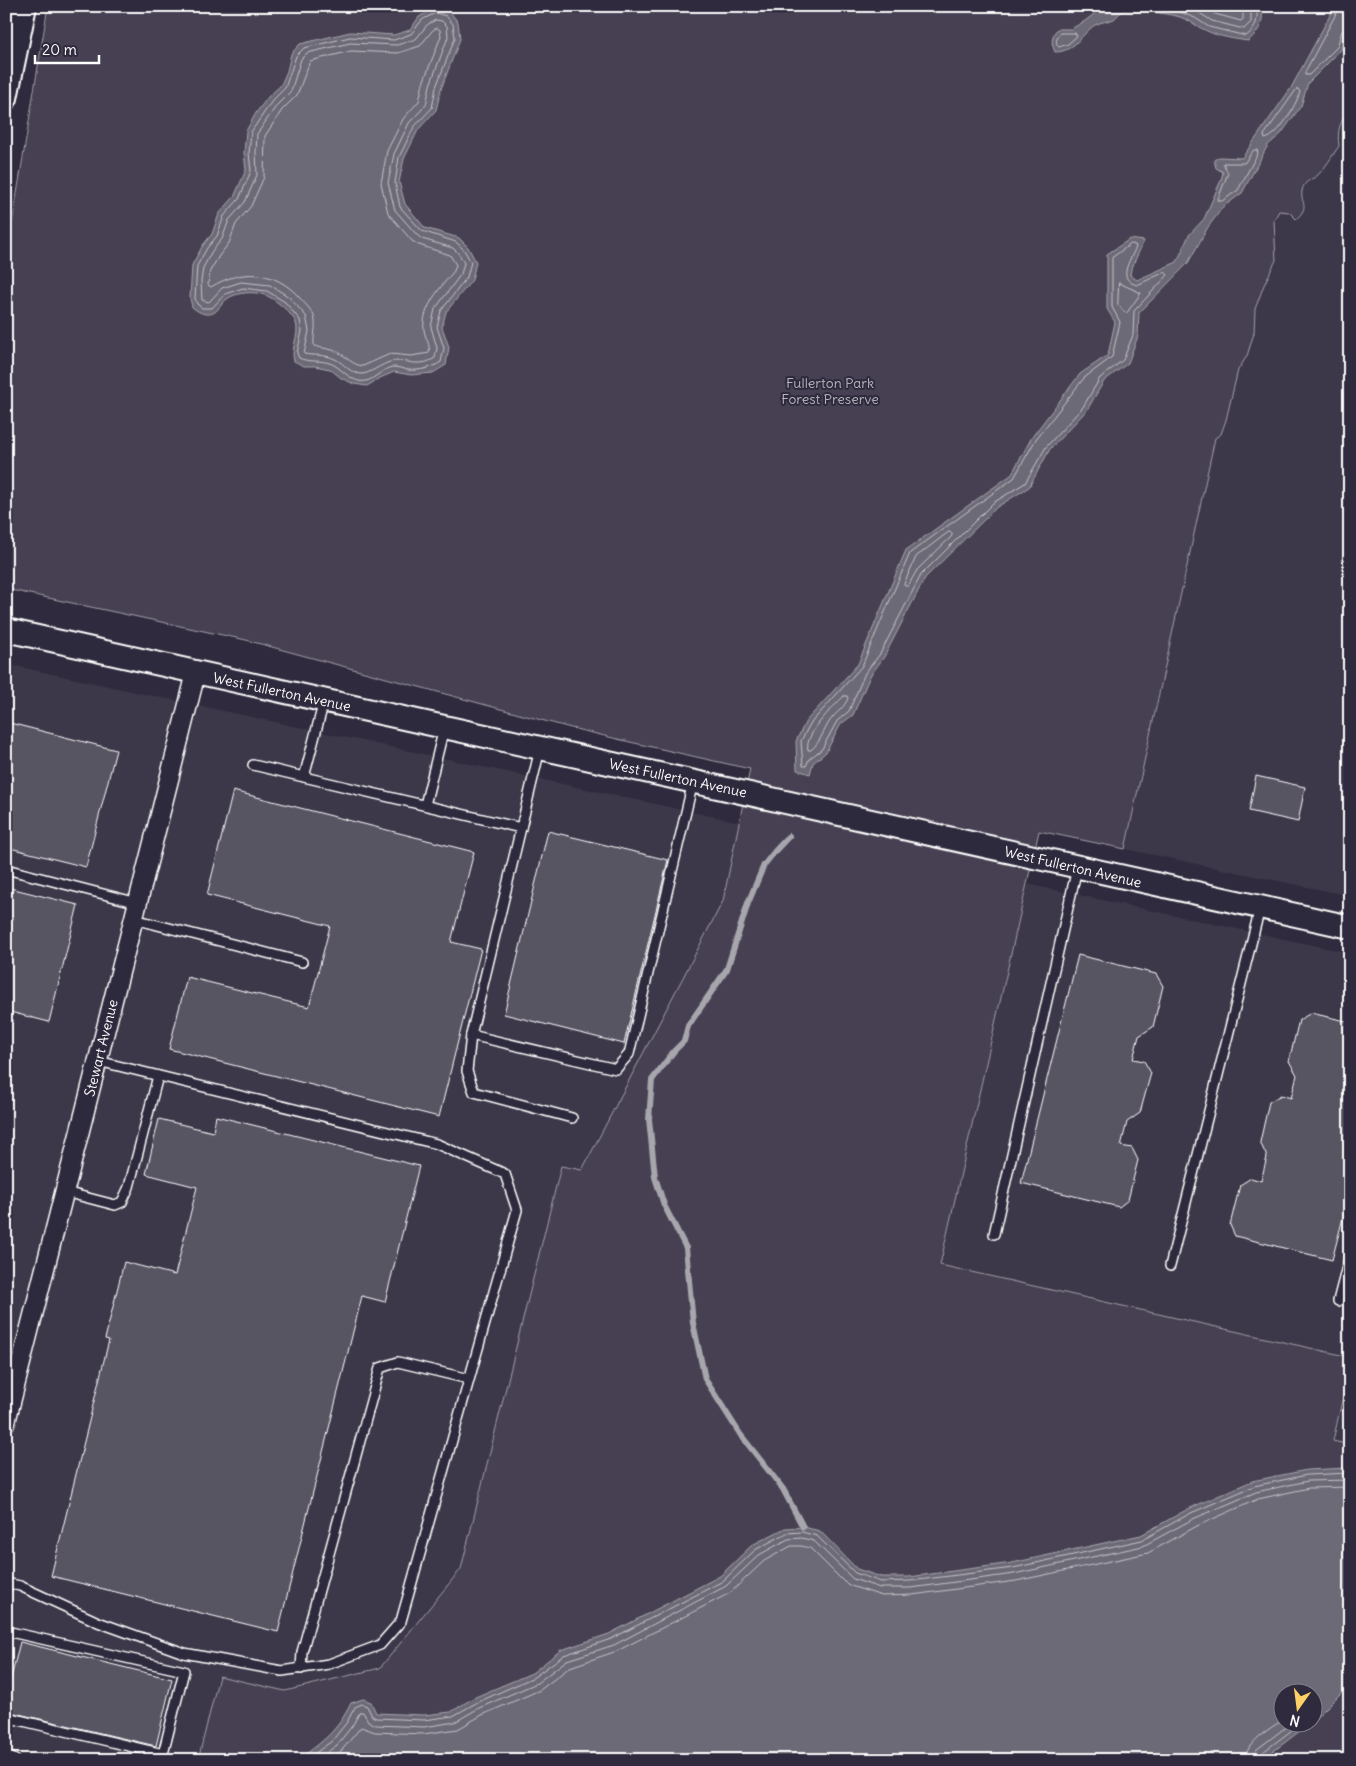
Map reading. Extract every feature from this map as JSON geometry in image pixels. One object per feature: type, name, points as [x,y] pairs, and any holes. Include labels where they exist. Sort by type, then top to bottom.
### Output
[{"type":"street","points":[[7,92],[25,6]]},
{"type":"street","name":"West Fullerton Avenue","points":[[6,630],[1350,927]]},
{"type":"street","name":"Stewart Avenue","points":[[6,1422],[196,673]]},
{"type":"lane","points":[[304,777],[324,701]]},
{"type":"lane","points":[[425,805],[444,727]]},
{"type":"lane","points":[[540,748],[471,1035],[467,1071],[474,1092],[572,1118]]},
{"type":"lane","points":[[254,765],[521,828]]},
{"type":"lane","points":[[471,1035],[616,1069],[629,1054],[693,781]]},
{"type":"lane","points":[[994,1234],[1077,868]]},
{"type":"lane","points":[[6,869],[302,962]]},
{"type":"lane","points":[[1170,1266],[1260,908]]},
{"type":"lane","points":[[6,1583],[20,1586],[98,1622],[184,1653],[282,1671],[329,1664],[380,1645],[401,1621],[517,1210],[505,1174],[438,1144],[98,1061]]},
{"type":"lane","points":[[65,1192],[115,1204],[122,1202],[130,1187],[158,1076]]},
{"type":"lane","points":[[1338,1302],[1350,1255]]},
{"type":"lane","points":[[301,1669],[302,1652],[380,1368],[398,1362],[470,1380]]},
{"type":"lane","points":[[6,1631],[184,1671],[163,1754],[6,1717]]},
{"type":"lane","points":[[6,1755],[14,1760]]},
{"type":"shaded area","points":[[1309,6],[1350,6],[1350,896],[1125,849]]},
{"type":"shaded area","points":[[6,664],[739,822],[723,901],[582,1171],[561,1167],[461,1569],[380,1668],[285,1691],[219,1677],[198,1760],[6,1760]]},
{"type":"shaded area","points":[[1027,884],[1350,953],[1350,1357],[940,1265]]},
{"type":"shaded area","points":[[1350,1365],[1350,1445],[1333,1442]]},
{"type":"green space","name":"Fullerton Park Forest Preserve","points":[[48,6],[1350,6],[1350,111],[1343,119],[1340,127],[1338,136],[1339,146],[1321,172],[1306,182],[1303,187],[1303,211],[1296,219],[1289,212],[1279,211],[1274,220],[1276,260],[1255,309],[1254,333],[1247,356],[1238,370],[1226,420],[1221,434],[1215,438],[1125,849],[1039,831],[940,1265],[1350,1357],[1350,1365],[1333,1441],[1350,1445],[1350,1760],[198,1760],[219,1676],[285,1691],[380,1668],[461,1569],[561,1166],[582,1170],[723,901],[750,769],[567,727],[246,640],[6,589],[6,260]]},
{"type":"water","points":[[1096,6],[1262,6],[1262,21],[1256,34],[1248,41],[1217,35],[1184,18],[1127,10],[1114,19],[1095,25],[1068,49],[1055,52],[1052,40],[1057,29],[1071,29],[1085,21],[1094,14]]},
{"type":"water","points":[[1335,6],[1350,6],[1350,32],[1345,35],[1341,50],[1308,83],[1301,106],[1281,134],[1268,145],[1242,193],[1223,207],[1208,227],[1188,263],[1139,313],[1138,336],[1128,363],[1104,381],[1087,410],[1050,449],[1029,487],[997,507],[925,578],[884,657],[870,676],[853,715],[841,724],[826,752],[813,763],[810,774],[797,770],[796,741],[806,721],[858,664],[906,550],[1011,475],[1032,437],[1080,374],[1108,355],[1115,322],[1107,309],[1107,254],[1130,239],[1144,241],[1131,269],[1130,275],[1137,280],[1177,262],[1189,235],[1204,219],[1221,180],[1223,172],[1216,168],[1214,160],[1219,157],[1242,158],[1291,88]]},
{"type":"water","points":[[435,8],[449,11],[458,22],[460,39],[441,89],[436,110],[418,130],[404,159],[399,182],[405,204],[425,228],[459,238],[468,247],[476,262],[472,280],[446,312],[442,327],[449,347],[446,365],[433,373],[411,375],[394,372],[367,386],[354,384],[341,378],[330,369],[304,366],[294,361],[293,351],[297,332],[296,323],[287,311],[269,297],[251,293],[235,295],[227,299],[215,312],[210,314],[203,313],[192,307],[190,298],[192,265],[203,245],[212,234],[219,214],[234,197],[246,170],[244,153],[246,131],[268,97],[281,85],[291,54],[300,44],[350,32],[394,35],[410,30],[419,17]]},
{"type":"water","points":[[1350,1469],[1350,1684],[1324,1710],[1324,1684],[1274,1684],[1274,1734],[1296,1734],[1262,1760],[298,1760],[335,1729],[351,1703],[363,1699],[371,1702],[376,1713],[424,1715],[451,1712],[473,1698],[532,1673],[561,1650],[609,1634],[720,1576],[752,1545],[785,1528],[803,1527],[820,1531],[857,1569],[881,1577],[909,1577],[1012,1563],[1141,1535],[1188,1509],[1252,1481],[1307,1470]]},
{"type":"building","points":[[6,722],[116,750],[86,867],[6,847]]},
{"type":"building","points":[[1256,776],[1305,787],[1298,822],[1249,811]]},
{"type":"building","points":[[233,791],[474,852],[451,942],[481,949],[439,1117],[169,1049],[187,977],[309,1007],[330,926],[207,895]]},
{"type":"building","points":[[548,831],[668,860],[624,1044],[504,1014]]},
{"type":"building","points":[[6,887],[78,905],[49,1022],[6,1011]]},
{"type":"building","points":[[1078,955],[1156,974],[1163,986],[1153,1027],[1139,1036],[1133,1059],[1144,1061],[1151,1073],[1140,1113],[1127,1122],[1121,1146],[1132,1148],[1138,1160],[1128,1200],[1119,1207],[1021,1183]]},
{"type":"building","points":[[1311,1013],[1350,1022],[1350,1191],[1332,1260],[1235,1236],[1230,1225],[1240,1185],[1251,1178],[1261,1181],[1267,1157],[1260,1142],[1269,1102],[1281,1095],[1291,1098],[1297,1075],[1289,1061],[1299,1020]]},
{"type":"building","points":[[216,1116],[419,1166],[385,1302],[362,1296],[278,1632],[51,1576],[109,1340],[105,1339],[124,1262],[175,1275],[197,1187],[146,1174],[159,1119],[213,1132]]},
{"type":"building","points":[[20,1642],[172,1679],[156,1746],[6,1711],[6,1698]]},
{"type":"waterway","points":[[789,836],[764,865],[748,903],[727,969],[688,1026],[684,1041],[652,1080],[649,1119],[655,1177],[664,1205],[686,1248],[693,1323],[705,1379],[740,1434],[783,1489],[803,1527]]}]
